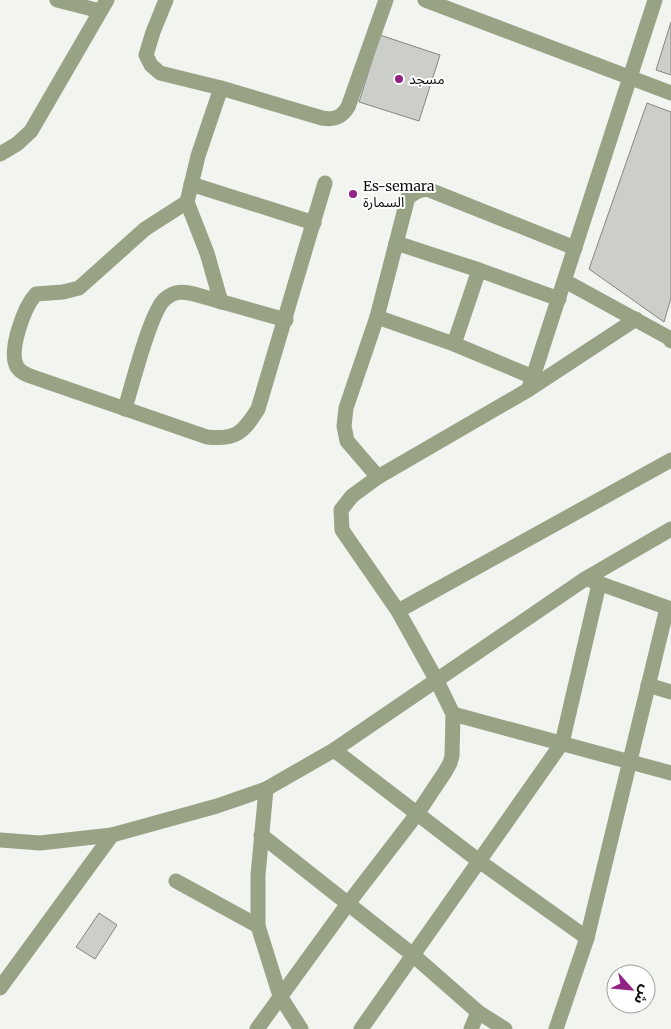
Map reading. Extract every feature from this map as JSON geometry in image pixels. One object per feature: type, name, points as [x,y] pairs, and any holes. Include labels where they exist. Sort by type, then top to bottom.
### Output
[{"type":"street","points":[[0,154],[17,144],[31,131],[104,6],[57,0]]},
{"type":"street","points":[[166,0],[146,55],[151,65],[160,73],[221,88],[333,120],[342,115],[348,107],[386,0]]},
{"type":"street","points":[[425,0],[631,76],[671,93]]},
{"type":"street","points":[[530,384],[655,0]]},
{"type":"street","points":[[221,88],[198,156],[187,202],[207,253],[221,302]]},
{"type":"street","points":[[187,202],[144,229],[79,288],[63,292],[36,294],[29,302],[21,321],[14,355],[16,365],[21,372],[207,437],[226,439],[239,433],[249,424],[258,409],[286,320],[325,183]]},
{"type":"street","points":[[191,184],[314,223]]},
{"type":"street","points":[[378,477],[347,441],[344,426],[346,408],[377,317],[408,197],[418,191],[427,189],[575,248]]},
{"type":"street","points":[[396,243],[559,299]]},
{"type":"street","points":[[454,344],[479,270]]},
{"type":"street","points":[[565,281],[670,337]]},
{"type":"street","points":[[125,409],[153,317],[163,300],[175,292],[185,292],[286,320]]},
{"type":"street","points":[[377,317],[454,344],[530,384]]},
{"type":"street","points":[[257,1029],[347,905],[417,814],[450,763],[453,746],[453,714],[398,611],[342,530],[341,510],[352,496],[378,477],[636,319]]},
{"type":"street","points":[[398,611],[671,460]]},
{"type":"street","points":[[0,840],[40,843],[112,835],[217,806],[266,789],[334,750],[671,529]]},
{"type":"street","points":[[556,1029],[587,938],[648,685],[669,608],[592,581]]},
{"type":"street","points":[[361,1029],[562,743],[592,581]]},
{"type":"street","points":[[648,685],[671,692]]},
{"type":"street","points":[[453,714],[671,773]]},
{"type":"street","points":[[334,750],[479,861],[587,938]]},
{"type":"street","points":[[266,789],[258,874],[258,926],[280,996],[301,1029]]},
{"type":"street","points":[[0,988],[112,835]]},
{"type":"street","points":[[261,835],[347,905],[413,955],[478,1012],[505,1029]]},
{"type":"street","points":[[176,881],[258,926]]},
{"type":"street","points":[[470,1029],[478,1012]]},
{"type":"building","points":[[671,22],[671,75],[656,70]]},
{"type":"building","name":"مسجد","points":[[380,35],[440,55],[419,121],[359,102]]},
{"type":"building","points":[[647,103],[671,112],[671,298],[664,322],[589,269]]},
{"type":"building","points":[[99,913],[117,925],[95,959],[76,947]]},
{"type":"place","name":"مسجد","points":[[399,79]]},
{"type":"place","name":"Es-semara السمارة","points":[[353,194]]}]
